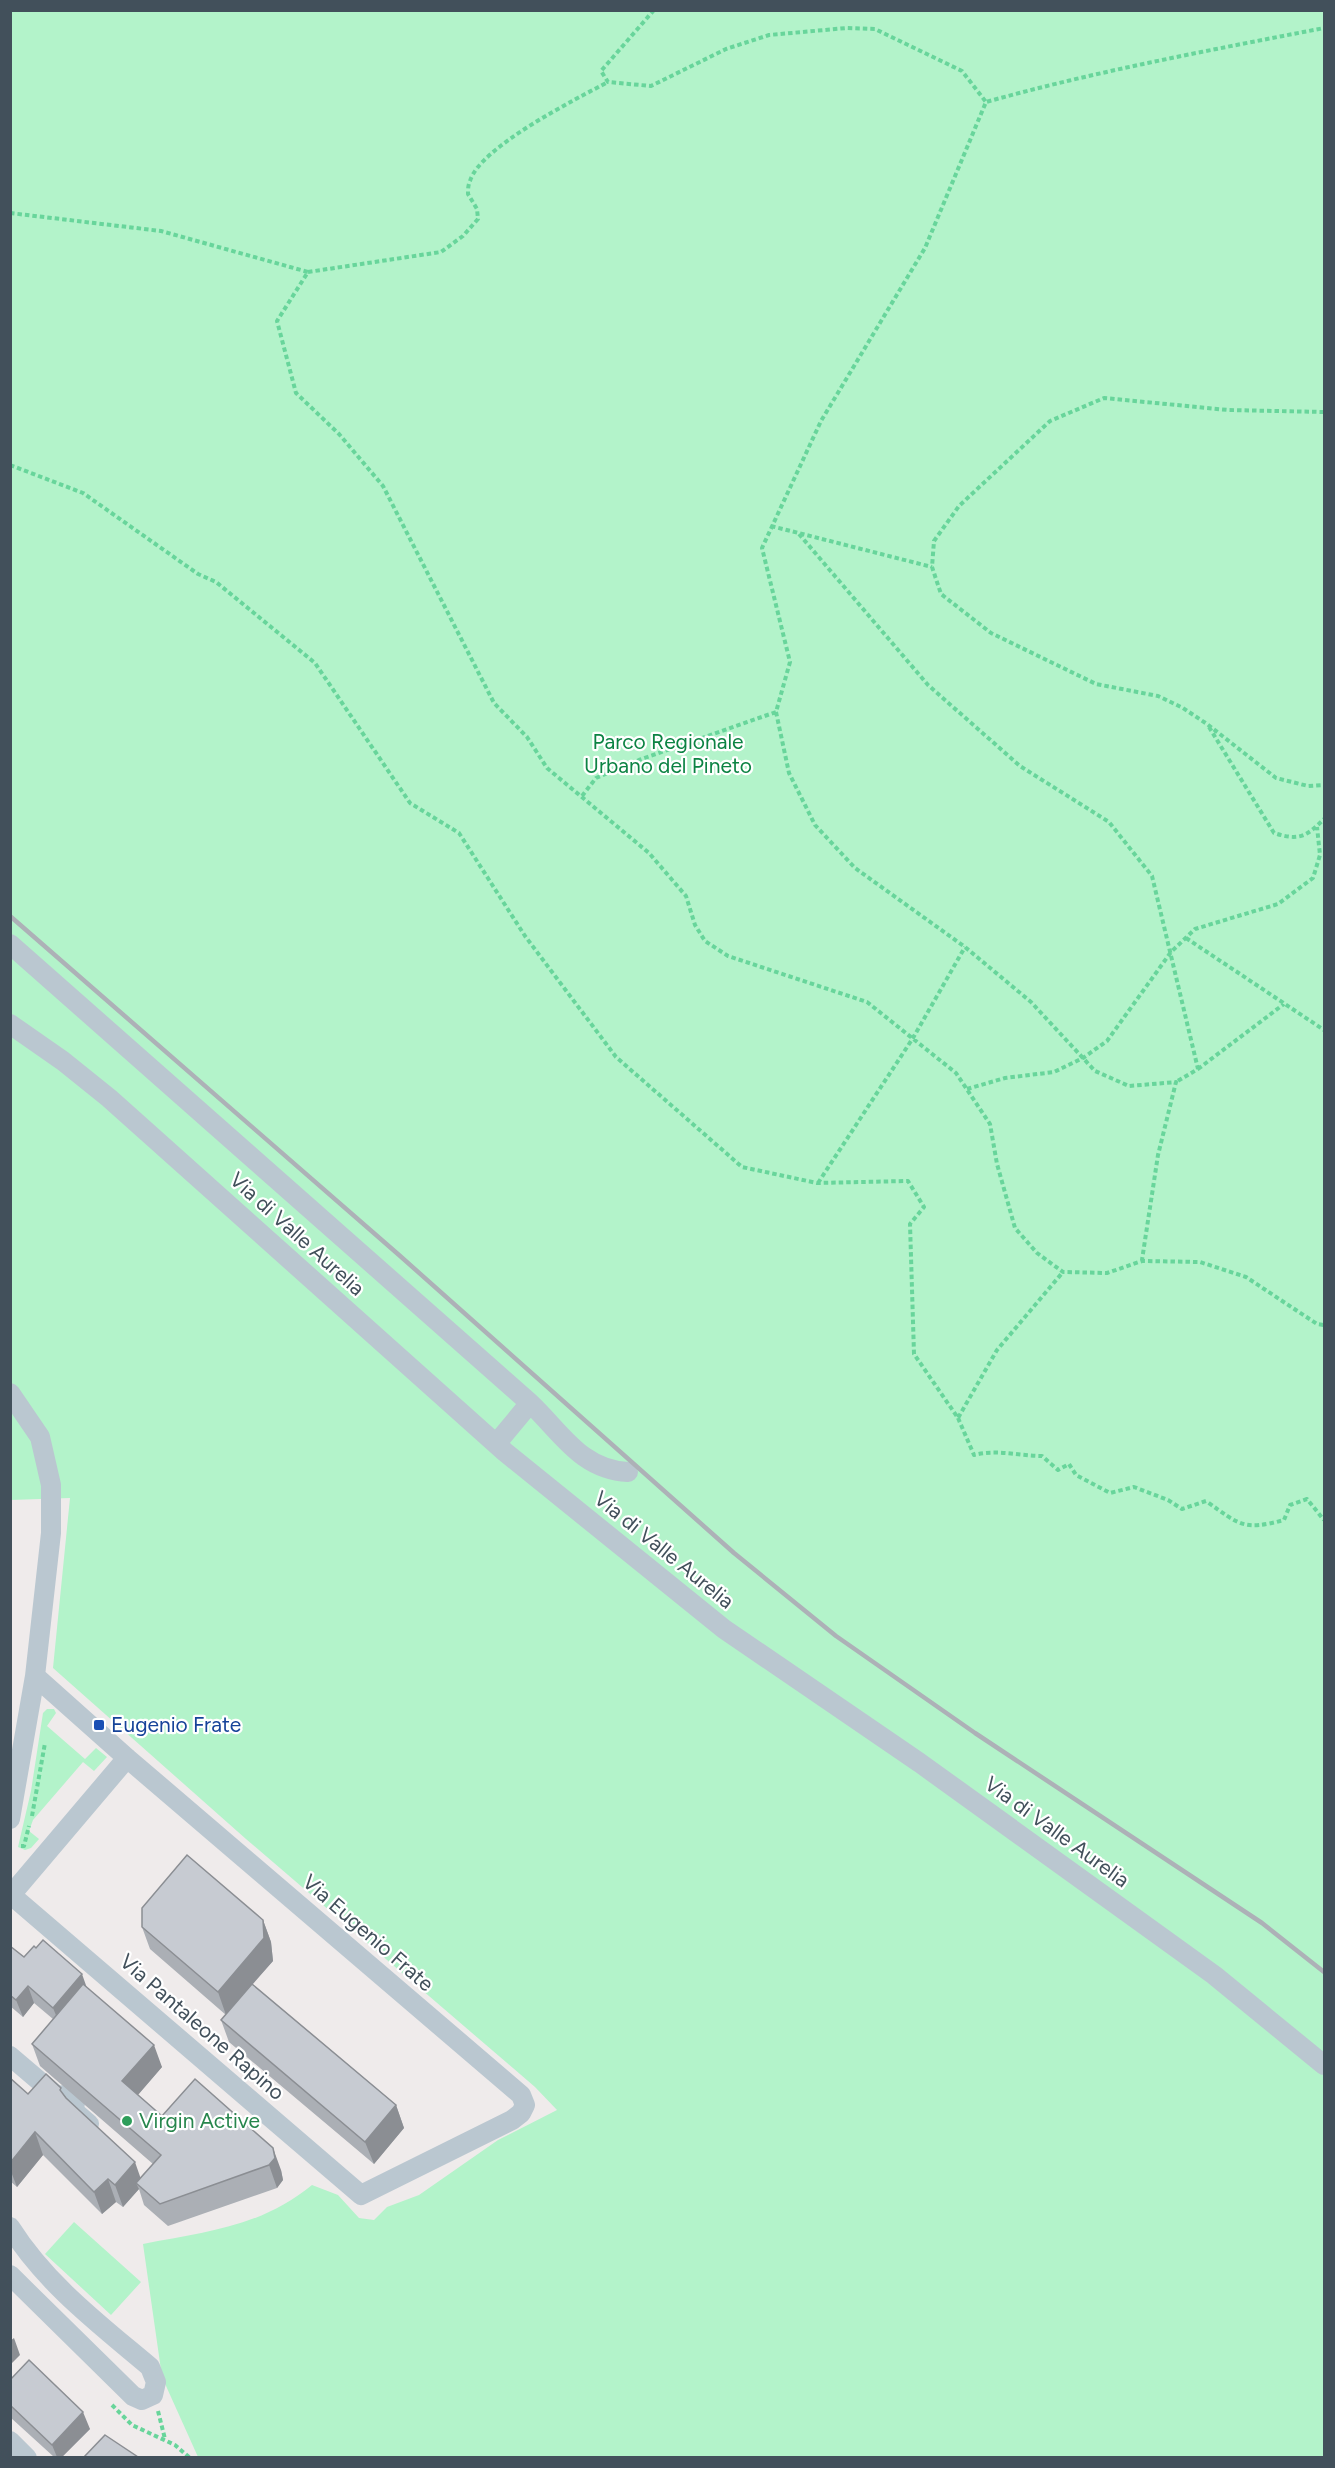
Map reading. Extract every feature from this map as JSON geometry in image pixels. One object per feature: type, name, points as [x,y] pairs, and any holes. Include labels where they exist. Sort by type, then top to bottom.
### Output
[{"type":"street","points":[[10,944],[531,1403],[587,1461],[601,1468],[628,1472]]},
{"type":"street","name":"Via di Valle Aurelia","points":[[10,1024],[63,1061],[109,1098],[495,1444],[724,1629],[920,1762],[1195,1961],[1324,2065]]},
{"type":"street","points":[[10,1393],[40,1437],[51,1485],[51,1533],[35,1676],[10,1820]]},
{"type":"street","points":[[495,1444],[531,1403]]},
{"type":"street","name":"Via Eugenio Frate","points":[[35,1676],[524,2100],[525,2105],[521,2113],[512,2120],[362,2195]]},
{"type":"street","points":[[11,1895],[127,1758]]},
{"type":"street","name":"Via Pantaleone Rapino","points":[[11,1895],[362,2195]]},
{"type":"street","points":[[10,2056],[57,2096],[66,2095],[75,2102],[74,2111],[105,2139]]},
{"type":"street","points":[[10,2227],[32,2259],[50,2279],[150,2367],[156,2380],[154,2393],[146,2400],[133,2396],[10,2275]]},
{"type":"street","points":[[10,2441],[27,2457]]},
{"type":"path","points":[[608,82],[601,71],[654,10]]},
{"type":"path","points":[[10,213],[161,231],[308,272],[441,252],[463,236],[478,219],[477,208],[468,194],[470,179],[489,157],[541,116],[608,82],[651,86],[726,49],[769,35],[856,28],[875,30],[962,71],[986,102]]},
{"type":"path","points":[[986,102],[1040,87],[1324,28]]},
{"type":"path","points":[[986,102],[925,248],[821,421],[762,548],[790,662],[776,712],[789,773],[815,825],[855,868],[964,947],[1031,1002],[1095,1071],[1129,1086],[1176,1082],[1198,1069],[1284,1004]]},
{"type":"path","points":[[308,272],[277,321],[296,393],[339,434],[382,486],[494,703],[527,737],[547,768],[649,853],[686,896],[695,925],[705,941],[728,956],[867,1002],[956,1073],[990,1124],[997,1164],[1015,1228],[1037,1253],[1063,1272],[1107,1273],[1142,1261],[1200,1262],[1246,1277],[1317,1324],[1324,1325]]},
{"type":"path","points":[[1324,412],[1228,410],[1104,398],[1050,421],[958,506],[934,541],[932,567],[941,594],[991,633],[1096,684],[1158,696],[1207,724],[1276,778],[1308,786],[1324,785]]},
{"type":"path","points":[[10,465],[83,493],[198,574],[216,582],[315,663],[410,803],[459,833],[525,936],[616,1057],[742,1167],[818,1183],[908,1181],[924,1207],[910,1224],[914,1354],[958,1418],[974,1455],[990,1450],[1023,1456],[1042,1456],[1058,1470],[1069,1464],[1076,1475],[1110,1493],[1134,1487],[1168,1500],[1182,1509],[1206,1501],[1232,1520],[1255,1527],[1284,1520],[1290,1505],[1307,1499],[1324,1520]]},
{"type":"path","points":[[771,526],[932,567]]},
{"type":"path","points":[[800,534],[928,685],[1020,766],[1109,822],[1152,876],[1198,1069]]},
{"type":"path","points":[[582,796],[596,778],[639,760],[776,712]]},
{"type":"path","points":[[1207,724],[1274,833],[1289,838],[1308,835],[1324,819]]},
{"type":"path","points":[[967,1089],[1005,1078],[1054,1072],[1083,1058],[1107,1041],[1171,952],[1195,929],[1278,904],[1313,878],[1320,855],[1317,827]]},
{"type":"path","points":[[1186,938],[1324,1030]]},
{"type":"path","points":[[818,1183],[913,1038],[964,947]]},
{"type":"path","points":[[1142,1261],[1158,1155],[1176,1082]]},
{"type":"path","points":[[958,1418],[997,1350],[1063,1272]]},
{"type":"path","points":[[154,2393],[165,2440]]},
{"type":"green space","name":"Parco Regionale Urbano del Pineto","points":[[10,11],[1324,11],[1324,2457],[198,2457],[162,2377],[143,2244],[232,2226],[273,2210],[312,2185],[338,2195],[359,2218],[374,2220],[387,2207],[419,2195],[498,2140],[557,2110],[535,2087],[246,1839],[53,1668],[70,1498],[10,1500]]},
{"type":"green space","points":[[47,1709],[54,1709],[56,1713],[47,1726],[85,1759],[96,1748],[107,1757],[94,1771],[83,1762],[33,1820],[29,1831],[39,1839],[31,1848],[25,1850],[18,1847],[31,1791],[43,1713]]},
{"type":"green space","points":[[74,2222],[141,2282],[111,2315],[45,2254]]},
{"type":"building","points":[[187,1855],[263,1920],[264,1938],[218,1992],[142,1927],[142,1908]]},
{"type":"building","points":[[43,1940],[82,1974],[53,2008],[28,1986],[16,2000],[10,1995],[10,1946],[24,1957]]},
{"type":"building","name":"Virgin Active","points":[[83,1984],[154,2045],[122,2081],[162,2116],[195,2079],[273,2148],[275,2158],[269,2165],[160,2204],[136,2183],[161,2155],[32,2044]]},
{"type":"building","points":[[252,1984],[396,2105],[365,2142],[221,2020]]},
{"type":"building","points":[[46,2074],[61,2088],[66,2098],[135,2162],[115,2185],[108,2179],[94,2192],[35,2132],[10,2163],[10,2078],[28,2094]]},
{"type":"building","points":[[29,2360],[83,2412],[52,2445],[10,2405],[10,2380]]},
{"type":"building","points":[[105,2435],[138,2457],[84,2457]]},
{"type":"railway","points":[[10,916],[399,1255],[734,1553],[836,1636],[975,1733],[1262,1923],[1324,1972]]},
{"type":"place","name":"Eugenio Frate","points":[[99,1725]]},
{"type":"place","name":"Virgin Active","points":[[127,2121]]}]
